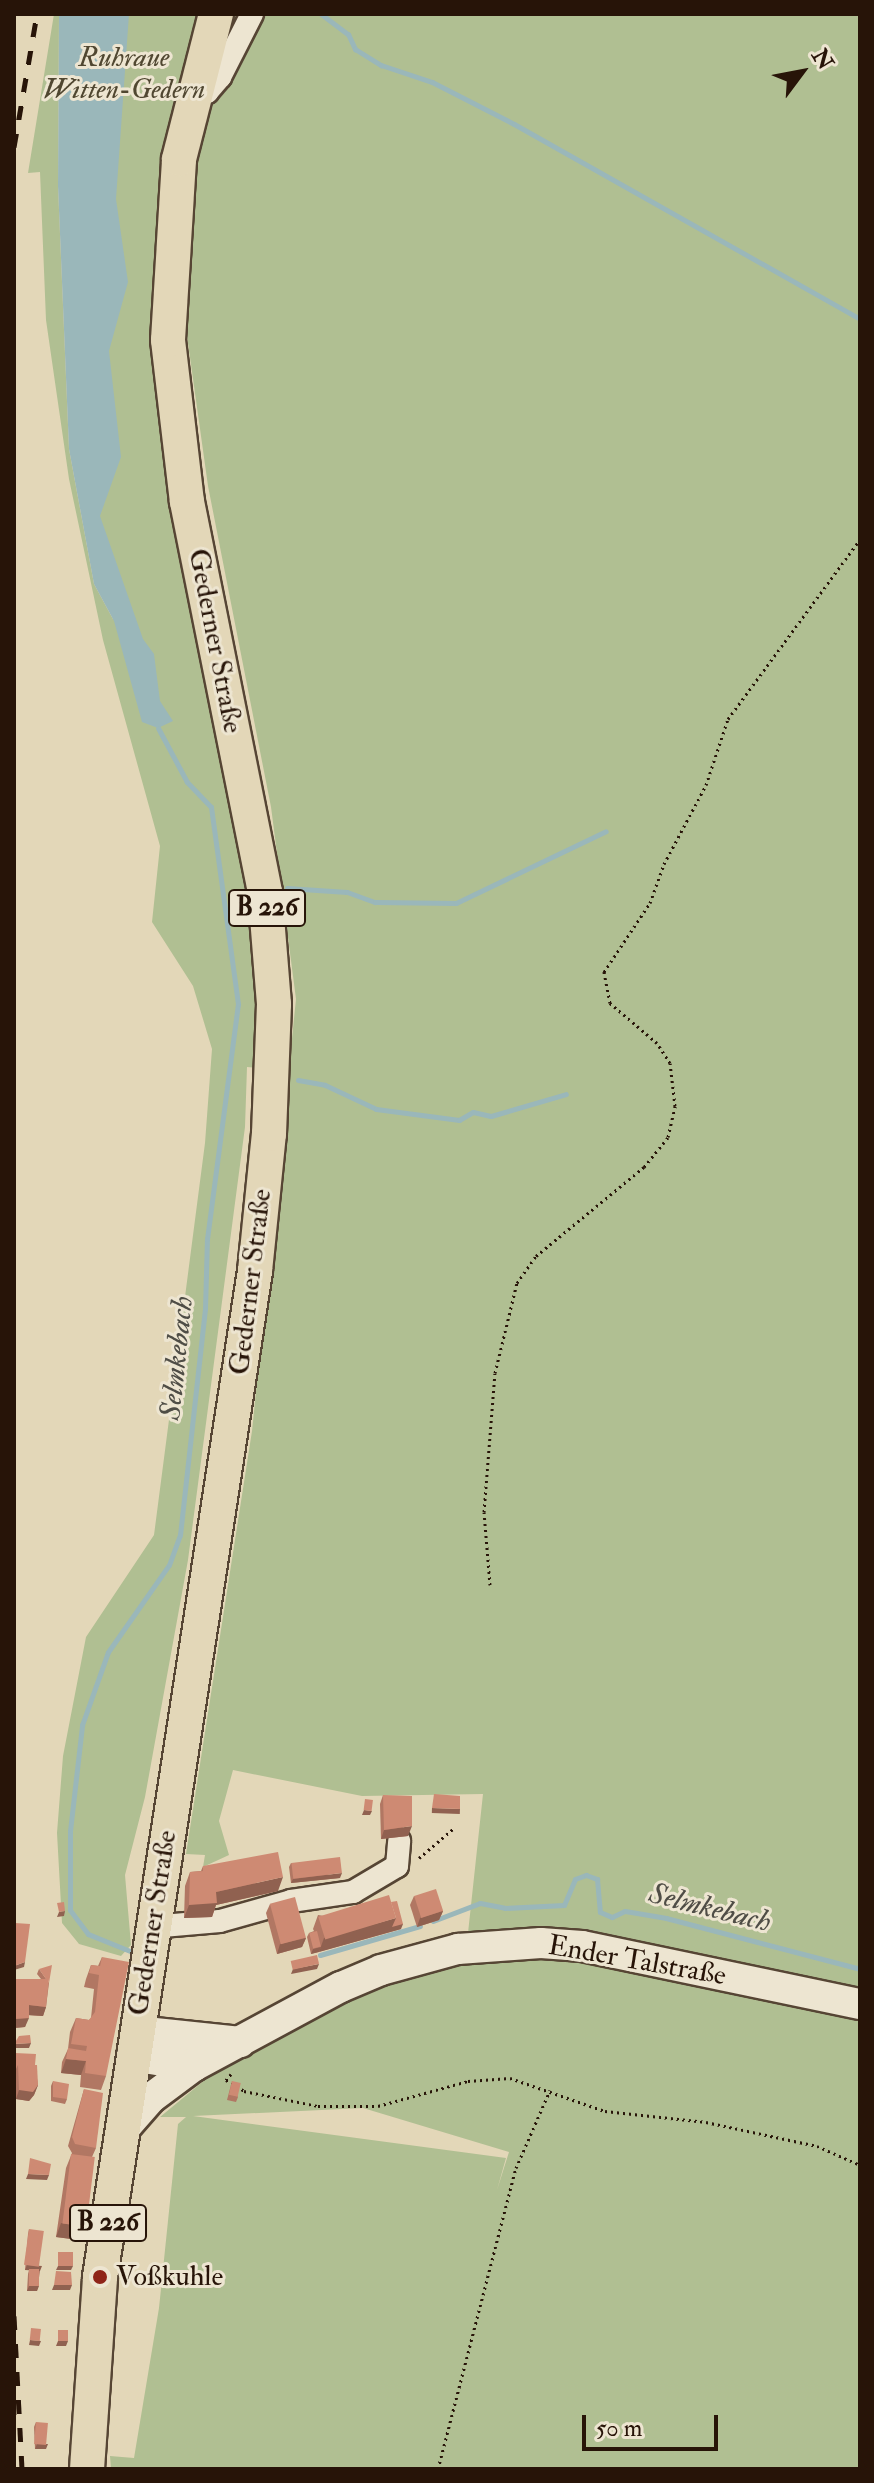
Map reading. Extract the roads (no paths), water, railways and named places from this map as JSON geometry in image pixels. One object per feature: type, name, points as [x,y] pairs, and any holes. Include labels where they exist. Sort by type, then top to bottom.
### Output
[{"type":"main road","name":"Gederner Straße","points":[[87,2469],[95,2315],[151,1927],[255,1271],[269,1134],[274,1004],[265,892],[187,502],[168,340],[172,213],[192,96],[216,14]]},
{"type":"main road","name":"Ender Talstraße","points":[[122,2131],[151,2098],[194,2066],[381,1970],[487,1946],[582,1946],[860,2004]]},
{"type":"main road","points":[[134,2044],[240,2042]]},
{"type":"main road","points":[[134,2044],[194,2066]]},
{"type":"street","points":[[192,96],[207,92],[220,77],[252,14]]},
{"type":"street","points":[[151,1927],[220,1921],[291,1901],[345,1894],[397,1866],[399,1841]]},
{"type":"water","points":[[59,14],[129,14],[116,199],[128,282],[109,351],[121,457],[100,516],[143,639],[154,654],[160,701],[173,721],[158,728],[142,722],[114,621],[94,584],[69,449],[58,186]]},
{"type":"waterway","points":[[321,14],[348,34],[355,49],[381,65],[432,82],[514,124],[860,319]]},
{"type":"waterway","name":"Selmkebach","points":[[130,1951],[88,1934],[70,1910],[70,1831],[82,1725],[108,1652],[169,1565],[180,1535],[205,1309],[207,1239],[238,1004],[211,807],[187,782],[158,728]]},
{"type":"waterway","points":[[287,888],[347,892],[375,902],[456,903],[606,831]]},
{"type":"waterway","points":[[298,1080],[325,1085],[376,1109],[459,1120],[473,1112],[491,1116],[566,1094]]},
{"type":"waterway","name":"Selmkebach","points":[[433,1921],[480,1903],[505,1908],[564,1905],[575,1879],[586,1875],[597,1879],[600,1912],[612,1917],[625,1911],[666,1918],[860,1969]]},
{"type":"waterway","name":"Selmkebach","points":[[320,1955],[420,1926]]},
{"type":"railway","points":[[14,147],[37,14]]},
{"type":"railway","points":[[14,2316],[22,2469]]},
{"type":"place","name":"Voßkuhle","points":[[100,2277]]},
{"type":"park label","name":"Ruhraue Witten-Gedern","points":[[124,74]]}]
